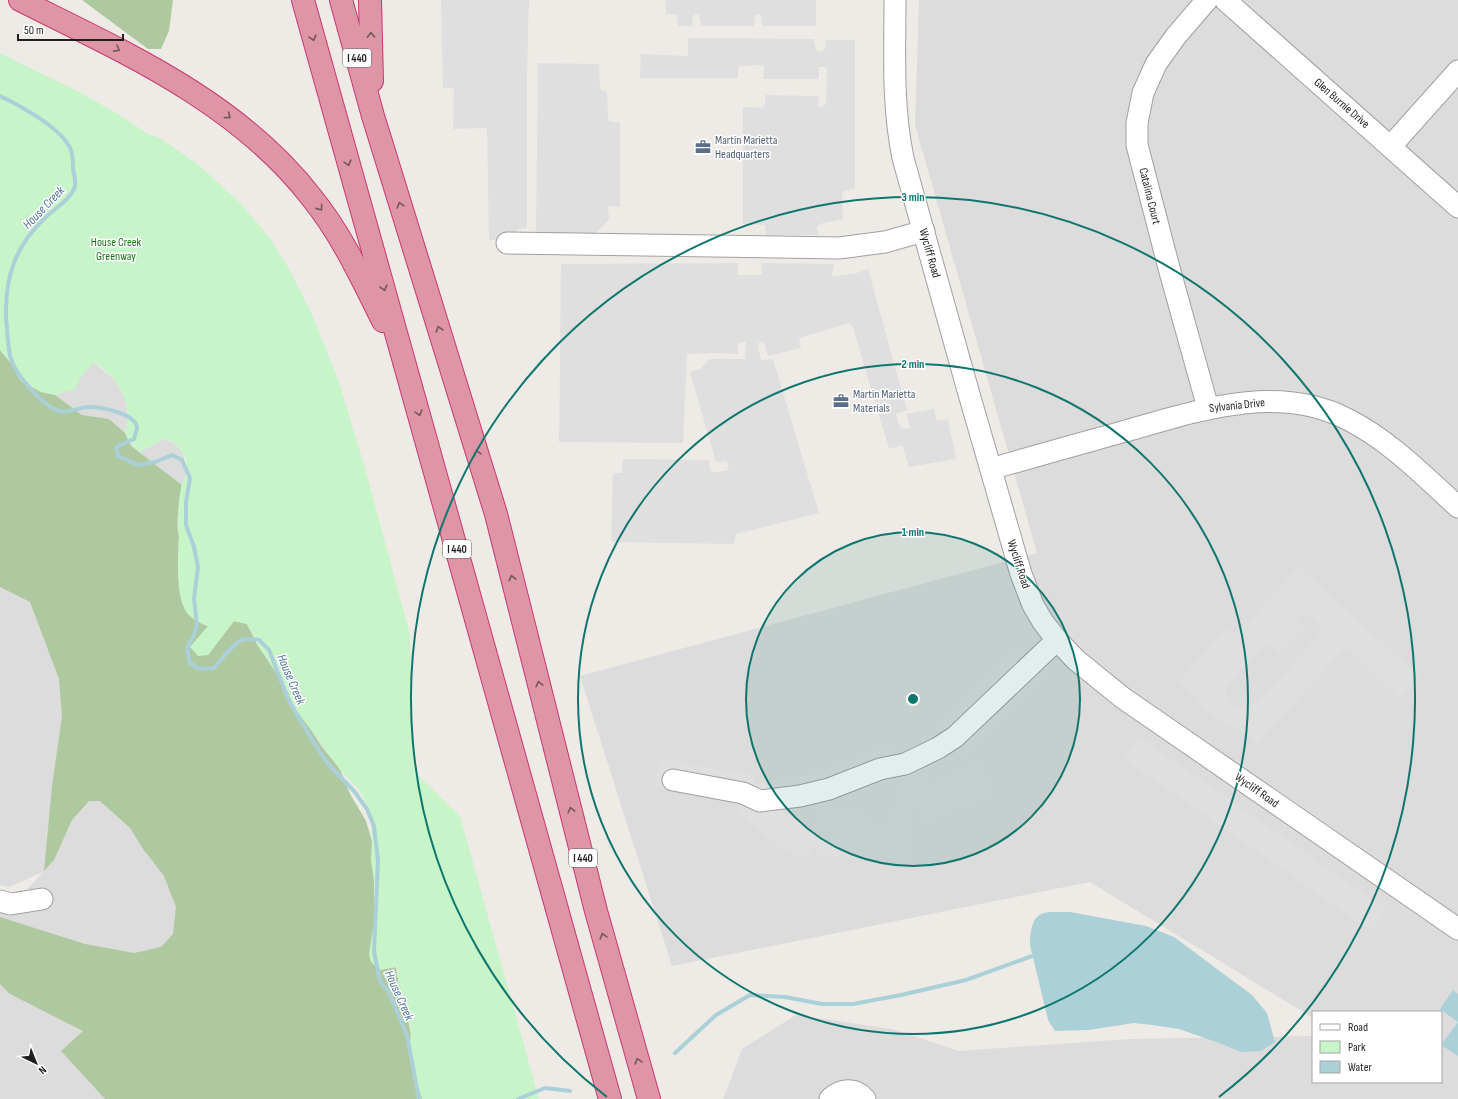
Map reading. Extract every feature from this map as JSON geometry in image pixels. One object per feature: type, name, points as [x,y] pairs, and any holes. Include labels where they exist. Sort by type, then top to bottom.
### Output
[{"type":"highway","points":[[20,0],[107,44],[190,90],[257,139],[283,164],[314,200],[337,235],[352,260],[406,367]]},
{"type":"highway","name":"I 440","points":[[303,0],[610,1099]]},
{"type":"highway","name":"I 440","points":[[341,0],[373,116],[496,514],[596,911],[649,1099]]},
{"type":"highway","points":[[370,0],[373,116]]},
{"type":"street","name":"Wycliff Road","points":[[895,0],[894,94],[903,158],[1021,574],[1033,605],[1043,622],[1057,640],[1076,660],[1123,698],[1458,930]]},
{"type":"street","name":"Catalina Court","points":[[1207,0],[1176,36],[1156,64],[1143,93],[1137,123],[1137,145],[1208,408]]},
{"type":"street","name":"Glen Burnie Drive","points":[[1225,0],[1458,207]]},
{"type":"street","points":[[1391,146],[1458,71]]},
{"type":"street","points":[[507,243],[839,248],[885,242],[924,231]]},
{"type":"street","name":"Sylvania Drive","points":[[991,469],[1208,408],[1246,402],[1278,401],[1312,406],[1346,418],[1370,432],[1398,452],[1458,507]]},
{"type":"street","points":[[673,780],[744,793],[760,801],[800,796],[829,789],[880,769],[905,764],[938,748],[955,737],[1057,640]]},
{"type":"street","points":[[0,901],[11,904],[42,899]]},
{"type":"street","points":[[830,1099],[836,1094],[850,1090],[857,1092],[865,1099]]},
{"type":"shaded area","points":[[441,0],[529,0],[527,73],[527,228],[517,229],[517,238],[489,240],[487,128],[453,129],[454,88],[443,88]]},
{"type":"shaded area","points":[[666,0],[816,0],[816,26],[762,26],[762,17],[759,14],[755,16],[754,26],[701,26],[699,15],[695,14],[693,17],[692,26],[678,26],[677,16],[675,14],[666,14]]},
{"type":"shaded area","points":[[919,0],[1458,0],[1458,1099],[723,1099],[742,1049],[796,1015],[892,1029],[959,1051],[1129,1039],[1310,1036],[1312,1037],[1312,1083],[1442,1083],[1442,1011],[1312,1011],[1312,1017],[1090,882],[672,966],[580,676],[1037,553],[915,125]]},
{"type":"shaded area","points":[[688,38],[814,39],[816,50],[821,52],[825,49],[826,40],[855,40],[855,189],[842,192],[843,219],[823,223],[817,226],[818,235],[766,235],[765,225],[743,224],[743,107],[763,108],[765,105],[765,95],[819,96],[818,106],[821,108],[826,104],[826,67],[819,67],[819,79],[763,79],[763,65],[738,67],[738,78],[640,78],[641,54],[688,56]]},
{"type":"shaded area","points":[[538,63],[599,64],[600,90],[607,92],[608,120],[611,122],[620,122],[620,207],[607,207],[610,219],[590,238],[566,236],[547,232],[536,232]]},
{"type":"shaded area","points":[[0,176],[75,389],[80,377],[93,362],[117,382],[126,400],[128,418],[125,433],[140,452],[163,439],[176,444],[183,453],[187,472],[184,479],[265,652],[340,769],[350,794],[366,821],[378,933],[408,1020],[424,1099],[0,1099],[0,908],[8,911],[43,872],[9,887],[0,885]]},
{"type":"shaded area","points":[[738,263],[737,275],[760,275],[762,273],[762,263],[834,264],[832,276],[857,273],[868,269],[907,410],[896,414],[900,427],[904,429],[910,428],[906,414],[934,409],[937,421],[948,419],[956,459],[909,467],[902,445],[889,449],[853,327],[849,323],[799,338],[801,348],[768,356],[765,345],[762,342],[759,342],[758,346],[761,360],[773,359],[819,513],[736,534],[734,544],[611,542],[613,473],[622,473],[623,459],[709,460],[710,470],[713,472],[727,471],[729,464],[725,461],[716,462],[690,372],[701,369],[707,361],[711,359],[745,359],[746,342],[738,343],[738,354],[687,354],[683,443],[559,442],[561,264]]},
{"type":"shaded area","points":[[1299,567],[1420,677],[1399,698],[1350,651],[1344,649],[1257,744],[1240,730],[1228,726],[1203,710],[1194,697],[1178,682],[1226,627],[1236,635]],"holes":[[[1306,614],[1319,624],[1319,635],[1260,700],[1248,707],[1238,708],[1229,702],[1225,693],[1226,687],[1268,642],[1279,653],[1305,628],[1298,620],[1299,617]]]},
{"type":"shaded area","points":[[1016,648],[1042,678],[967,753],[959,746],[923,766],[919,774],[920,778],[923,784],[930,786],[979,766],[989,793],[926,819],[922,808],[912,806],[907,814],[908,861],[817,855],[817,849],[815,848],[812,849],[809,858],[792,854],[777,845],[736,811],[739,806],[737,800],[722,799],[654,786],[660,758],[722,770],[754,773],[755,784],[779,782],[814,775],[894,746],[899,757],[947,732],[947,728],[942,722]],"holes":[[[888,776],[901,779],[904,783],[903,790],[890,828],[885,830],[871,828],[867,816],[823,815],[823,823],[821,826],[815,828],[788,817],[779,810],[779,808],[830,801],[868,787]]]},
{"type":"shaded area","points":[[1140,737],[1386,909],[1371,931],[1124,759]]},
{"type":"green space","points":[[82,0],[173,0],[169,31],[161,49],[148,49]]},
{"type":"green space","name":"House Creek Greenway","points":[[0,53],[81,93],[118,114],[148,134],[158,137],[200,166],[238,201],[255,220],[271,240],[289,269],[310,310],[338,379],[365,468],[410,635],[413,753],[418,775],[460,816],[539,1099],[422,1099],[411,1064],[411,1028],[400,1001],[397,967],[380,970],[371,962],[369,954],[374,922],[375,887],[371,861],[372,840],[370,811],[360,791],[341,771],[294,707],[285,686],[258,646],[247,624],[234,621],[208,655],[198,656],[190,647],[208,626],[192,618],[187,613],[183,606],[179,587],[179,502],[181,489],[187,473],[184,456],[178,447],[163,439],[140,452],[132,446],[126,434],[127,408],[123,394],[112,378],[94,362],[81,377],[75,389],[55,395],[41,392],[21,381],[17,375],[19,373],[0,350]]},
{"type":"green space","points":[[0,350],[19,373],[21,381],[41,392],[55,395],[82,415],[109,419],[125,433],[131,446],[182,485],[178,518],[178,573],[183,605],[202,624],[208,626],[208,655],[234,621],[247,624],[258,646],[272,664],[321,746],[340,769],[350,794],[366,821],[374,848],[374,903],[382,969],[396,967],[403,1010],[408,1020],[424,1099],[105,1099],[61,1051],[83,1031],[10,994],[0,984],[0,917],[85,944],[134,953],[161,947],[173,934],[176,907],[164,876],[143,849],[130,828],[100,801],[89,801],[72,820],[54,860],[44,871],[52,786],[62,716],[59,679],[30,602],[0,587]]},
{"type":"water","points":[[1046,912],[1070,912],[1146,926],[1174,937],[1252,995],[1267,1013],[1275,1042],[1261,1051],[1241,1052],[1179,1029],[1134,1023],[1089,1030],[1055,1031],[1048,1020],[1030,945],[1030,938],[1031,929],[1038,916]]},
{"type":"water","points":[[1453,990],[1458,994],[1458,1022],[1440,1009]]},
{"type":"water","points":[[1458,1022],[1458,1056],[1442,1046]]},
{"type":"waterway","name":"House Creek","points":[[0,96],[51,126],[67,142],[72,152],[75,182],[75,187],[69,197],[36,228],[27,239],[14,262],[10,274],[6,302],[6,317],[11,359],[24,381],[38,397],[53,408],[63,412],[85,407],[101,408],[124,415],[135,422],[137,427],[134,439],[116,447],[118,456],[138,465],[155,462],[172,455],[182,460],[190,478],[186,502],[186,525],[194,547],[198,567],[194,599],[197,625],[187,648],[190,663],[199,669],[214,668],[238,642],[246,639],[259,640],[269,650],[289,701],[314,743],[328,764],[354,791],[367,809],[374,826],[378,861],[374,951],[380,982],[388,990],[407,1035],[419,1099]]},
{"type":"waterway","points":[[675,1053],[716,1015],[750,995],[785,997],[822,1004],[853,1004],[966,980],[1032,956]]},
{"type":"waterway","points":[[518,1099],[545,1088],[570,1091]]},
{"type":"place","name":"Martin Marietta Headquarters","points":[[703,147]]},
{"type":"place","name":"Martin Marietta Materials","points":[[841,401]]}]
